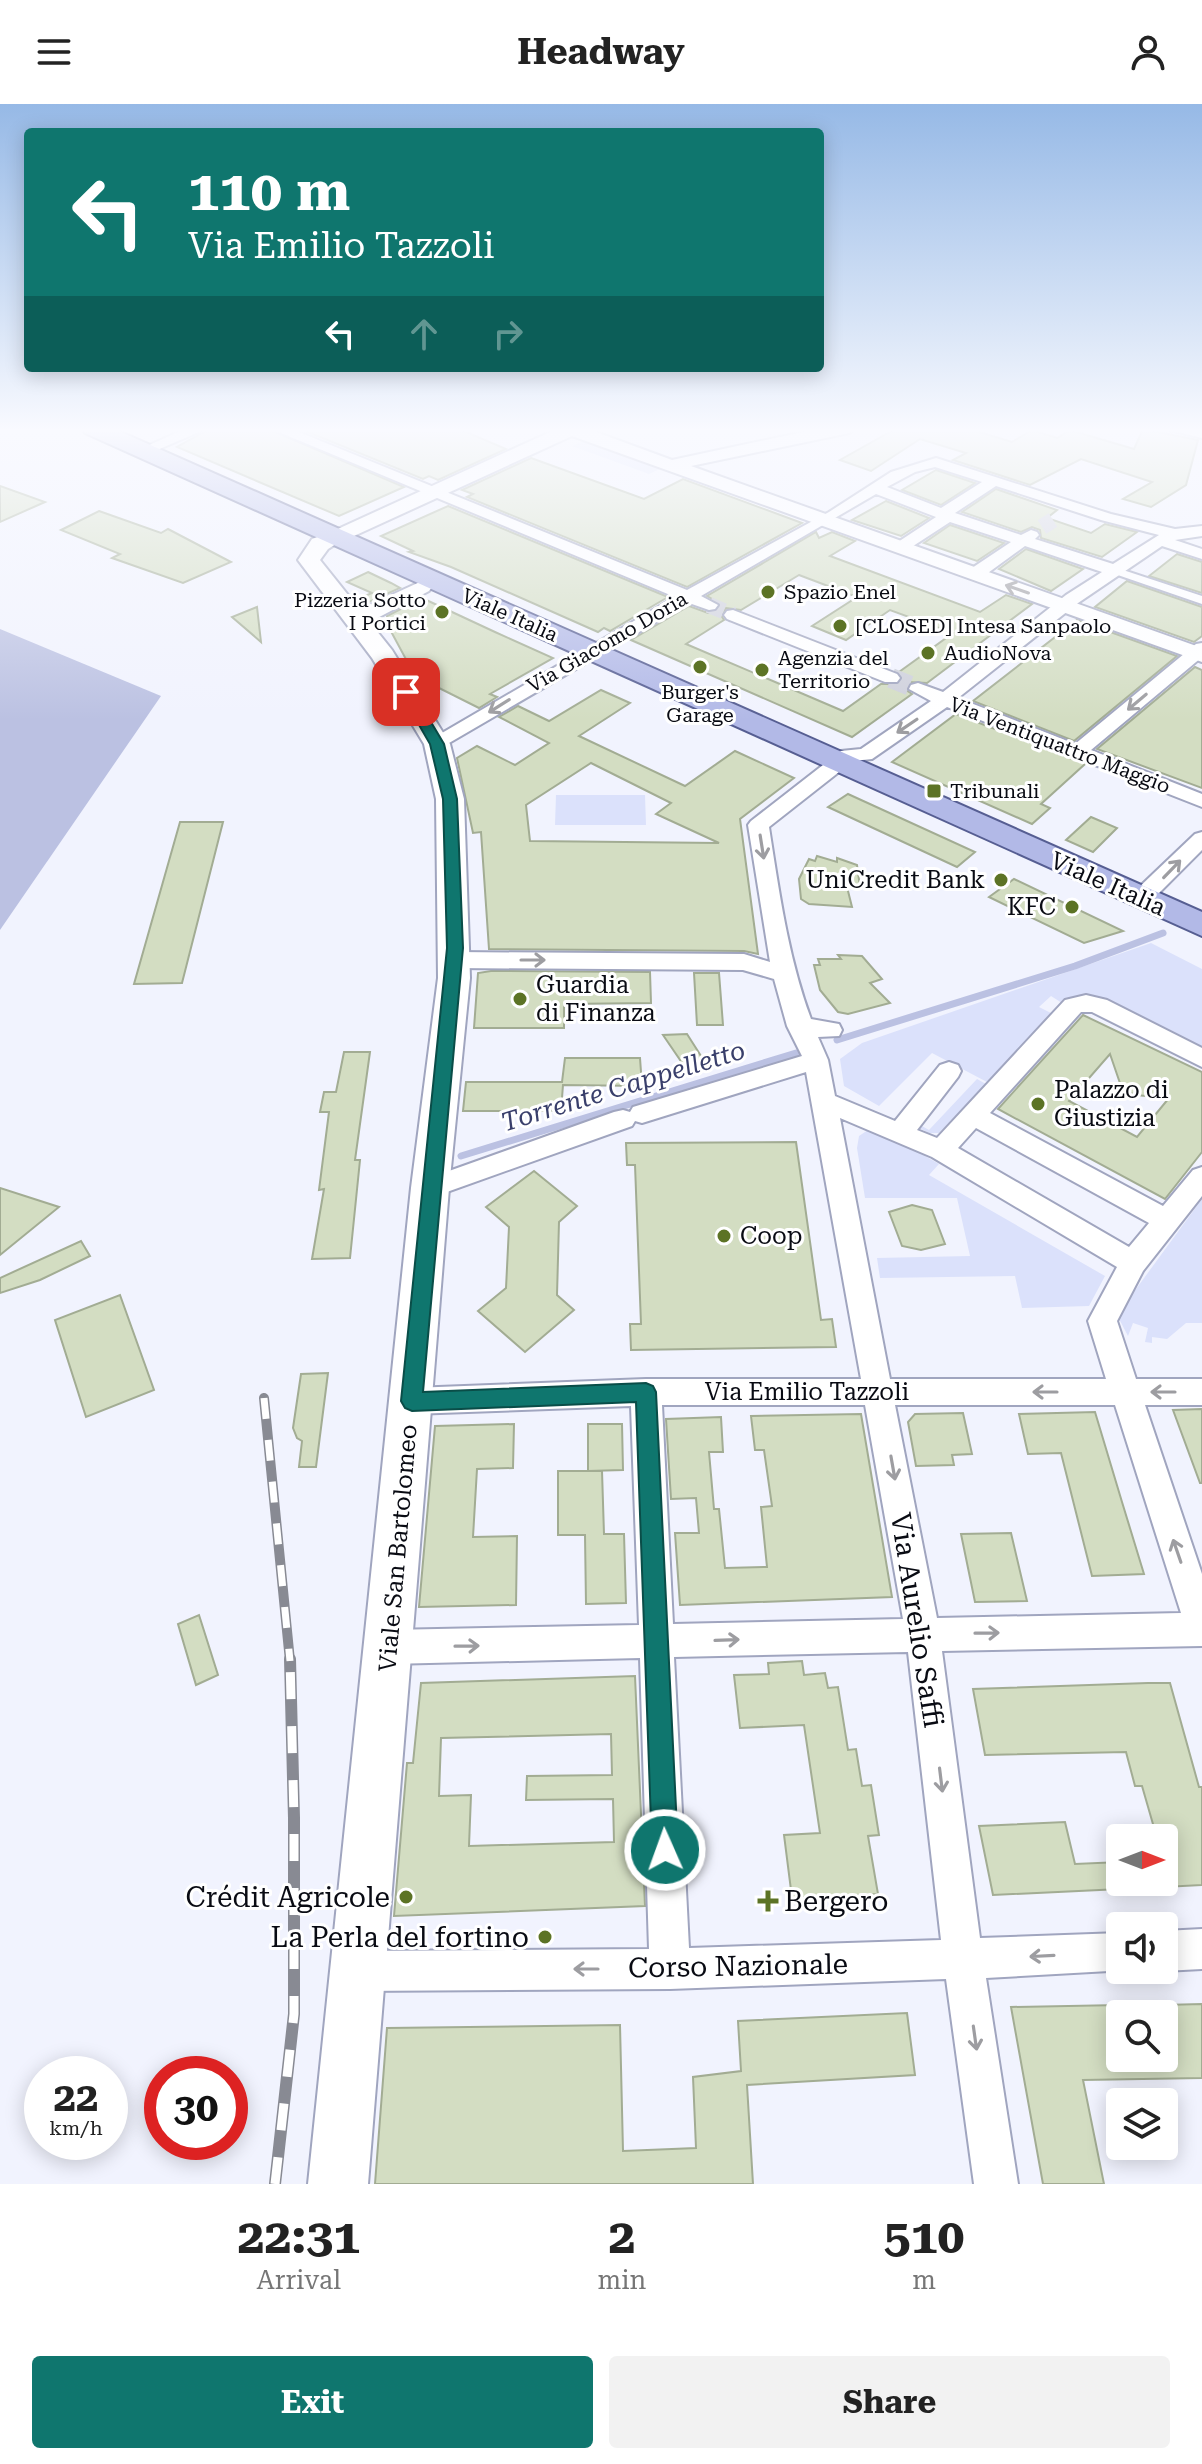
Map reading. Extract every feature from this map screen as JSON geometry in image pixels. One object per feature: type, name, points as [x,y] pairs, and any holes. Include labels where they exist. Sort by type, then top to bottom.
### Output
[{"type":"main road","name":"Viale Italia","points":[[309,525],[1202,925]]},
{"type":"main road","name":"Viale San Bartolomeo","points":[[336,537],[320,544],[309,560],[383,655],[437,744],[450,799],[455,960],[430,1188],[338,2184]]},
{"type":"main road","points":[[1148,902],[1167,921],[1202,943]]},
{"type":"street","points":[[336,537],[362,525]]},
{"type":"street","points":[[510,525],[709,605]]},
{"type":"street","name":"Via Giacomo Doria","points":[[437,744],[589,651],[815,525]]},
{"type":"street","points":[[838,525],[1200,652]]},
{"type":"street","points":[[901,547],[931,525]]},
{"type":"street","points":[[976,525],[1202,600]]},
{"type":"street","points":[[975,574],[1045,525]]},
{"type":"street","name":"Via Giacomo Doria","points":[[1130,525],[1168,537]]},
{"type":"street","points":[[430,1188],[633,1117],[816,1060],[799,1026],[782,973],[758,825],[848,755],[865,755],[945,700],[1064,605],[1168,537],[1202,531]]},
{"type":"street","points":[[1168,537],[1202,544]]},
{"type":"street","points":[[1168,537],[1202,554]]},
{"type":"street","points":[[356,620],[422,587]]},
{"type":"street","points":[[739,617],[891,678]]},
{"type":"street","points":[[1077,752],[1200,652]]},
{"type":"street","name":"Via Ventiquattro Maggio","points":[[918,689],[1202,801]]},
{"type":"street","points":[[1148,902],[1202,838]]},
{"type":"street","points":[[455,960],[744,962],[782,973]]},
{"type":"street","points":[[941,1150],[1073,1006],[1086,1003],[1202,1058]]},
{"type":"street","points":[[799,1026],[830,1030]]},
{"type":"street","name":"Via Aurelio Saffi","points":[[816,1060],[923,1634],[963,1960],[996,2184]]},
{"type":"street","points":[[900,1133],[949,1071]]},
{"type":"street","points":[[825,1102],[941,1150],[1133,1263]]},
{"type":"street","points":[[973,1115],[1166,1220]]},
{"type":"street","points":[[389,1647],[1202,1627],[1102,1321],[1133,1263],[1202,1177]]},
{"type":"street","points":[[646,1392],[670,1969]]},
{"type":"street","name":"Via Emilio Tazzoli","points":[[412,1401],[646,1392],[1202,1392]]},
{"type":"street","points":[[1178,1950],[1202,1949]]},
{"type":"street","name":"Corso Nazionale","points":[[356,1971],[670,1969],[1106,1954]]},
{"type":"shaded area","points":[[0,629],[161,696],[0,930]]},
{"type":"shaded area","points":[[556,795],[645,795],[646,825],[555,825]]},
{"type":"shaded area","points":[[1151,943],[1202,969],[1202,1052],[1070,999],[1062,1003],[1051,996],[1039,1007],[1053,1014],[987,1082],[932,1053],[879,1106],[844,1086],[840,1059],[862,1043]]},
{"type":"shaded area","points":[[977,1079],[986,1084],[939,1133],[929,1133],[911,1124],[913,1121],[929,1130]]},
{"type":"shaded area","points":[[868,1130],[888,1135],[939,1164],[929,1175],[1105,1276],[1089,1306],[1022,1308],[1015,1276],[880,1278],[877,1258],[970,1256],[957,1198],[865,1198],[857,1148],[859,1136]]},
{"type":"shaded area","points":[[1202,1199],[1202,1323],[1186,1323],[1167,1339],[1152,1337],[1152,1343],[1145,1342],[1148,1328],[1133,1323],[1128,1336],[1117,1315]]},
{"type":"building","points":[[71,525],[139,525],[161,533],[168,529],[231,562],[183,583],[112,558],[120,554],[61,530]]},
{"type":"building","points":[[405,525],[494,525],[668,597],[610,631],[604,628],[598,632],[451,567],[409,552],[413,551],[381,536]]},
{"type":"building","points":[[536,525],[798,525],[687,587]]},
{"type":"building","points":[[868,525],[918,525],[901,536]]},
{"type":"building","points":[[950,525],[1004,543],[977,561],[924,543]]},
{"type":"building","points":[[1001,525],[1068,525],[1091,533],[1109,525],[1137,532],[1102,557],[1041,538],[1040,530],[1032,527],[1021,532]]},
{"type":"building","points":[[816,532],[819,538],[832,532],[855,541],[830,556],[980,612],[1006,595],[1032,604],[927,683],[910,682],[906,690],[912,694],[852,737],[631,640],[689,606],[708,613],[716,612],[721,604],[707,596]],"holes":[[[799,575],[857,597],[812,626],[846,640],[890,610],[953,633],[899,672],[903,678],[899,684],[881,684],[843,711],[686,644],[724,620],[721,615],[726,608],[741,610]]]},
{"type":"building","points":[[1026,549],[1083,569],[1051,591],[999,569]]},
{"type":"building","points":[[1177,554],[1202,562],[1202,593],[1149,576]]},
{"type":"building","points":[[368,572],[400,588],[369,602],[360,598],[372,593],[347,582]]},
{"type":"building","points":[[1127,581],[1202,607],[1202,636],[1194,642],[1095,607]]},
{"type":"building","points":[[422,598],[553,658],[490,694],[497,697],[479,708],[415,676],[387,624],[387,616]]},
{"type":"building","points":[[257,607],[261,642],[232,617]]},
{"type":"building","points":[[1077,620],[1177,656],[1074,741],[973,701]]},
{"type":"building","points":[[1195,667],[1202,670],[1202,788],[1097,749]]},
{"type":"building","points":[[601,690],[630,703],[579,736],[685,786],[735,751],[794,778],[740,819],[758,954],[744,951],[489,949],[481,832],[473,833],[457,758],[477,746],[515,765],[549,743],[499,717],[518,706],[549,721]],"holes":[[[591,763],[671,803],[656,814],[719,843],[530,841],[526,805]]]},
{"type":"building","points":[[956,714],[1085,764],[1041,804],[1050,808],[1032,824],[892,762]]},
{"type":"building","points":[[848,794],[975,852],[957,867],[828,807]]},
{"type":"building","points":[[1091,817],[1117,828],[1093,852],[1066,840]]},
{"type":"building","points":[[180,822],[223,822],[182,983],[134,984]]},
{"type":"building","points":[[817,856],[837,862],[837,858],[857,865],[860,887],[847,887],[852,907],[809,904],[801,899],[799,879],[809,859],[815,861]]},
{"type":"building","points":[[1014,879],[1123,931],[1084,943],[989,897]]},
{"type":"building","points":[[838,955],[862,956],[882,979],[870,983],[890,1003],[848,1014],[838,1012],[820,990],[814,965],[820,965],[818,959],[841,959]]},
{"type":"building","name":"Guardia di Finanza","points":[[650,972],[651,1003],[564,1004],[564,1028],[474,1028],[478,973]]},
{"type":"building","points":[[694,973],[719,973],[723,1025],[697,1025]]},
{"type":"building","name":"Palazzo di Giustizia","points":[[1083,1015],[1202,1072],[1202,1152],[1165,1199],[998,1109]],"holes":[[[1110,1054],[1122,1089],[1135,1095],[1169,1098],[1137,1137],[1069,1101]]]},
{"type":"building","points":[[687,1034],[708,1067],[689,1073],[663,1035]]},
{"type":"building","points":[[344,1052],[370,1052],[355,1160],[360,1160],[350,1258],[312,1259],[324,1189],[319,1190],[329,1112],[320,1112],[324,1092],[336,1092]]},
{"type":"building","points":[[565,1058],[640,1058],[642,1086],[563,1085],[561,1111],[463,1111],[466,1082],[562,1082]]},
{"type":"building","points":[[796,1142],[821,1320],[832,1319],[836,1347],[631,1350],[630,1324],[641,1324],[635,1165],[627,1165],[626,1143]]},
{"type":"building","points":[[534,1171],[577,1206],[559,1222],[557,1295],[574,1310],[525,1352],[478,1311],[506,1288],[509,1227],[486,1207]]},
{"type":"building","points":[[0,1188],[59,1207],[0,1255]]},
{"type":"building","points":[[912,1205],[932,1210],[945,1244],[921,1250],[902,1246],[889,1212]]},
{"type":"building","points":[[81,1241],[90,1256],[40,1280],[0,1293],[0,1278]]},
{"type":"building","points":[[120,1295],[154,1390],[86,1417],[55,1320]]},
{"type":"building","points":[[328,1373],[316,1467],[299,1467],[302,1441],[297,1438],[293,1428],[301,1374]]},
{"type":"building","points":[[1202,1409],[1202,1483],[1200,1483],[1173,1410]]},
{"type":"building","points":[[1095,1412],[1144,1574],[1092,1576],[1061,1453],[1028,1454],[1019,1414]]},
{"type":"building","points":[[963,1413],[972,1454],[952,1455],[954,1465],[916,1466],[908,1422],[915,1414]]},
{"type":"building","points":[[861,1414],[892,1597],[680,1605],[675,1533],[699,1533],[696,1498],[671,1499],[666,1419],[721,1417],[723,1452],[709,1452],[714,1509],[719,1509],[725,1568],[767,1567],[761,1507],[772,1506],[764,1450],[755,1450],[751,1416]]},
{"type":"building","points":[[514,1424],[513,1468],[477,1469],[473,1537],[517,1536],[516,1605],[419,1607],[435,1426]]},
{"type":"building","points":[[588,1424],[622,1424],[623,1470],[588,1471]]},
{"type":"building","points":[[558,1471],[602,1471],[604,1534],[624,1534],[626,1603],[586,1604],[585,1535],[558,1535]]},
{"type":"building","points":[[1011,1533],[1027,1601],[975,1602],[961,1534]]},
{"type":"building","points":[[199,1615],[218,1675],[196,1685],[178,1624]]},
{"type":"building","points":[[802,1661],[804,1675],[825,1673],[828,1688],[838,1687],[848,1750],[856,1749],[862,1786],[871,1785],[879,1835],[868,1836],[878,1894],[792,1898],[784,1835],[820,1833],[804,1725],[740,1728],[734,1675],[769,1674],[768,1663]]},
{"type":"building","points":[[635,1676],[645,1906],[394,1916],[407,1763],[413,1763],[421,1683]],"holes":[[[611,1734],[612,1775],[527,1776],[526,1800],[613,1799],[614,1842],[469,1846],[471,1795],[439,1796],[441,1738]]]},
{"type":"building","points":[[1170,1683],[1199,1787],[1202,1787],[1202,1885],[1178,1886],[1178,1824],[1153,1824],[1142,1786],[1135,1786],[1126,1752],[985,1755],[973,1689]]},
{"type":"building","points":[[1065,1822],[1075,1864],[1106,1863],[1106,1890],[993,1895],[979,1826]]},
{"type":"building","points":[[1202,2004],[1202,2078],[1083,2080],[1104,2184],[1043,2184],[1011,2007],[1106,2005],[1106,2072],[1178,2072],[1178,2005]]},
{"type":"building","points":[[907,2013],[915,2075],[747,2085],[753,2184],[375,2184],[387,2028],[620,2025],[623,2151],[696,2148],[693,2077],[741,2071],[738,2021]]},
{"type":"waterway","name":"Torrente Cappelletto","points":[[837,1040],[1075,966],[1163,933]]},
{"type":"waterway","name":"Torrente Cappelletto","points":[[461,1156],[796,1053]]},
{"type":"tunnel","points":[[709,605],[733,615]]},
{"type":"tunnel","points":[[891,678],[918,689]]},
{"type":"railway","points":[[264,1398],[290,1661]]},
{"type":"railway","points":[[275,2184],[294,2014],[290,1659]]},
{"type":"place","name":"Spazio Enel","points":[[768,592]]},
{"type":"place","name":"Pizzeria Sotto I Portici","points":[[442,612]]},
{"type":"place","name":"[CLOSED] Intesa Sanpaolo","points":[[840,626]]},
{"type":"place","name":"AudioNova","points":[[928,653]]},
{"type":"place","name":"Burger's Garage","points":[[700,667]]},
{"type":"place","name":"Agenzia del Territorio","points":[[762,670]]},
{"type":"place","name":"Tribunali","points":[[934,791]]},
{"type":"place","name":"UniCredit Bank","points":[[1001,880]]},
{"type":"place","name":"KFC","points":[[1072,907]]},
{"type":"place","name":"Guardia di Finanza","points":[[520,999]]},
{"type":"place","name":"Palazzo di Giustizia","points":[[1038,1104]]},
{"type":"place","name":"Coop","points":[[724,1236]]},
{"type":"place","name":"Crédit Agricole","points":[[406,1897]]},
{"type":"place","name":"Bergero","points":[[768,1901]]},
{"type":"place","name":"La Perla del fortino","points":[[545,1937]]},
{"type":"route","points":[[406,692],[437,744],[450,799],[455,948],[412,1401],[646,1392],[665,1850]]}]
